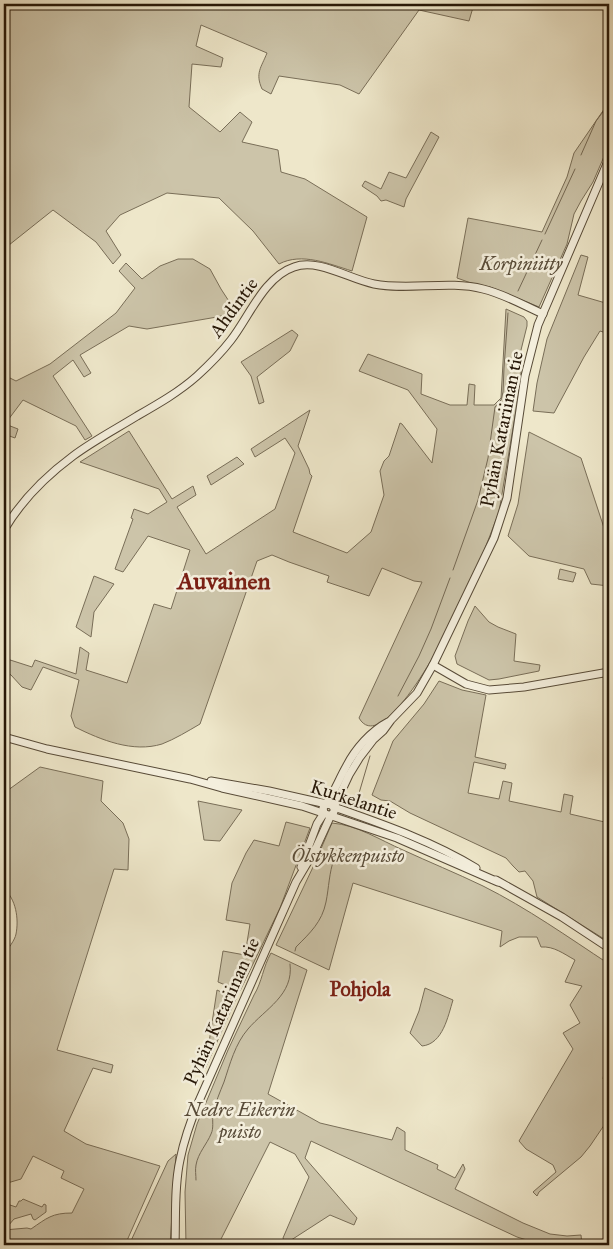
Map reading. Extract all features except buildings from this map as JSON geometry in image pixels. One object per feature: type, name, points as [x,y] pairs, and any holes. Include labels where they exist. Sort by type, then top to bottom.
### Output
[{"type":"street","name":"Pyhän Katariinan tie","points":[[175,1245],[180,1160],[192,1118],[296,882],[317,824],[327,814],[323,808],[330,806],[364,751],[417,693],[433,666],[494,538],[507,498],[525,376],[538,325],[609,159]]},
{"type":"street","name":"Ahdintie","points":[[4,530],[25,500],[64,463],[176,392],[197,376],[231,340],[269,285],[279,275],[295,266],[314,265],[384,286],[466,286],[484,289],[543,314]]},
{"type":"street","points":[[433,666],[466,684],[489,690],[524,687],[609,672]]},
{"type":"street","name":"Kurkelantie","points":[[4,737],[190,779],[327,814],[397,838],[498,882]]},
{"type":"street","name":"Kurkelantie","points":[[190,779],[224,782],[269,790],[330,806],[400,830],[464,860],[498,882],[562,917],[609,948]]},
{"type":"green space","points":[[4,4],[474,4],[469,21],[419,10],[359,94],[340,85],[279,76],[271,94],[262,89],[259,79],[267,53],[201,25],[196,46],[223,58],[221,67],[192,64],[189,107],[220,132],[240,112],[252,122],[242,142],[278,150],[281,172],[305,179],[367,217],[352,271],[316,260],[306,259],[297,259],[279,264],[253,231],[219,198],[167,193],[120,215],[106,231],[121,255],[113,264],[96,242],[53,210],[4,249]]},
{"type":"green space","name":"Korpiniitty","points":[[609,102],[609,145],[593,182],[574,214],[567,244],[539,307],[490,287],[457,278],[468,218],[542,232],[567,177],[574,153]]},
{"type":"green space","points":[[431,132],[439,137],[406,199],[404,207],[386,200],[381,201],[362,186],[365,181],[381,189],[389,172],[406,178]]},
{"type":"green space","points":[[581,255],[588,257],[578,295],[609,304],[609,334],[600,331],[554,413],[533,411],[547,339]]},
{"type":"green space","points":[[178,259],[193,259],[210,269],[236,312],[147,329],[129,326],[80,355],[91,373],[84,377],[73,360],[53,376],[92,436],[85,440],[76,426],[23,400],[5,424],[18,429],[15,438],[4,434],[4,375],[16,381],[50,364],[116,313],[135,288],[119,271],[126,263],[142,279],[160,266]]},
{"type":"green space","points":[[506,309],[524,317],[527,321],[527,326],[519,358],[521,380],[499,512],[484,551],[433,657],[411,691],[389,717],[377,724],[367,725],[359,718],[422,582],[414,581],[382,568],[369,596],[327,582],[329,576],[272,555],[257,561],[200,724],[162,744],[140,747],[117,744],[75,727],[71,716],[79,680],[43,667],[31,690],[22,687],[11,675],[4,671],[4,658],[32,667],[35,660],[76,674],[80,647],[89,653],[86,670],[127,683],[154,604],[171,609],[190,550],[148,536],[123,572],[115,569],[133,519],[131,518],[134,509],[148,514],[167,502],[159,489],[80,462],[129,431],[172,499],[193,486],[196,495],[177,507],[206,554],[275,509],[295,453],[285,438],[255,457],[251,449],[310,410],[298,446],[312,476],[293,532],[347,553],[371,532],[384,495],[380,471],[384,461],[389,456],[400,423],[432,463],[437,429],[408,390],[359,371],[368,354],[422,374],[421,394],[450,405],[467,405],[469,384],[475,385],[474,405],[494,405],[501,398]]},
{"type":"green space","points":[[292,330],[298,335],[290,351],[257,377],[264,402],[259,404],[251,376],[241,362]]},
{"type":"green space","points":[[529,432],[581,458],[609,543],[609,586],[591,584],[584,569],[529,556],[508,536],[518,504]]},
{"type":"green space","points":[[237,457],[244,464],[211,485],[207,476]]},
{"type":"green space","points":[[560,569],[576,573],[573,582],[558,579]]},
{"type":"green space","points":[[94,576],[114,584],[94,612],[91,637],[76,627]]},
{"type":"green space","points":[[475,606],[489,622],[516,634],[514,661],[540,665],[539,671],[489,680],[457,664],[455,656]]},
{"type":"green space","points":[[439,681],[462,690],[486,695],[475,757],[506,764],[505,769],[474,762],[468,793],[499,799],[503,781],[512,783],[509,801],[561,812],[564,794],[573,796],[570,814],[609,823],[609,942],[537,897],[533,881],[525,871],[519,872],[506,858],[410,813],[390,801],[381,800],[372,795],[393,741],[424,704]]},
{"type":"green space","points":[[40,767],[103,781],[101,801],[123,823],[129,839],[128,870],[114,869],[57,1050],[113,1065],[111,1073],[93,1068],[64,1131],[86,1144],[160,1166],[125,1245],[4,1245],[4,1230],[31,1229],[50,1217],[72,1213],[84,1189],[61,1178],[64,1171],[33,1156],[21,1179],[4,1184],[4,1172],[8,1163],[4,1160],[4,954],[15,936],[17,922],[14,904],[4,889],[4,793]]},
{"type":"green space","points":[[198,801],[242,810],[220,841],[204,840]]},
{"type":"green space","points":[[286,822],[310,828],[280,908],[240,991],[218,982],[223,951],[245,955],[250,924],[226,920],[232,883],[254,840],[279,846]]},
{"type":"green space","name":"Ölstykkenpuisto","points":[[332,823],[359,830],[483,886],[531,913],[609,964],[609,1056],[606,1060],[603,1079],[609,1085],[609,1118],[581,1157],[539,1192],[537,1196],[533,1192],[556,1172],[553,1165],[526,1149],[519,1141],[573,1049],[563,1033],[580,1023],[570,1005],[582,986],[565,982],[575,960],[555,949],[541,947],[537,937],[519,937],[500,947],[502,931],[353,883],[329,970],[276,945]]},
{"type":"green space","name":"Nedre Eikerin puisto","points":[[271,953],[307,970],[268,1094],[320,1123],[392,1140],[397,1127],[405,1132],[405,1150],[438,1165],[437,1169],[455,1178],[463,1164],[465,1169],[455,1189],[523,1223],[550,1234],[581,1235],[582,1245],[575,1245],[575,1242],[543,1245],[517,1237],[311,1141],[305,1158],[357,1218],[354,1225],[330,1215],[285,1244],[283,1238],[309,1177],[295,1154],[270,1142],[218,1245],[186,1245],[185,1192],[188,1155],[197,1124],[228,1050],[257,990]]},
{"type":"green space","points":[[425,988],[453,1000],[447,1021],[440,1035],[429,1044],[422,1046],[410,1033],[419,1011]]},
{"type":"green space","points":[[217,990],[236,999],[205,1069]]},
{"type":"green space","points":[[176,1154],[170,1245],[129,1245],[168,1161]]},
{"type":"green space","points":[[23,1199],[42,1207],[44,1204],[46,1205],[46,1212],[35,1220],[31,1214],[14,1219],[8,1226],[4,1227],[4,1203],[16,1207],[19,1201]]},
{"type":"waterway","points":[[581,155],[596,121],[609,104]]},
{"type":"waterway","points":[[545,234],[575,169]]},
{"type":"waterway","points":[[518,291],[542,240]]},
{"type":"waterway","points":[[453,570],[478,500],[488,458],[495,407],[501,400],[503,392],[508,313]]},
{"type":"waterway","points":[[398,696],[431,629],[450,578]]},
{"type":"waterway","points":[[357,800],[370,756]]},
{"type":"waterway","points":[[295,951],[296,947],[311,932],[322,916],[334,859]]},
{"type":"waterway","points":[[196,1180],[197,1161],[212,1132],[215,1106],[236,1048],[248,1029],[283,993],[288,984],[290,964]]},
{"type":"district","name":"Auvainen","points":[[224,581]]},
{"type":"district","name":"Pohjola","points":[[360,989]]}]
